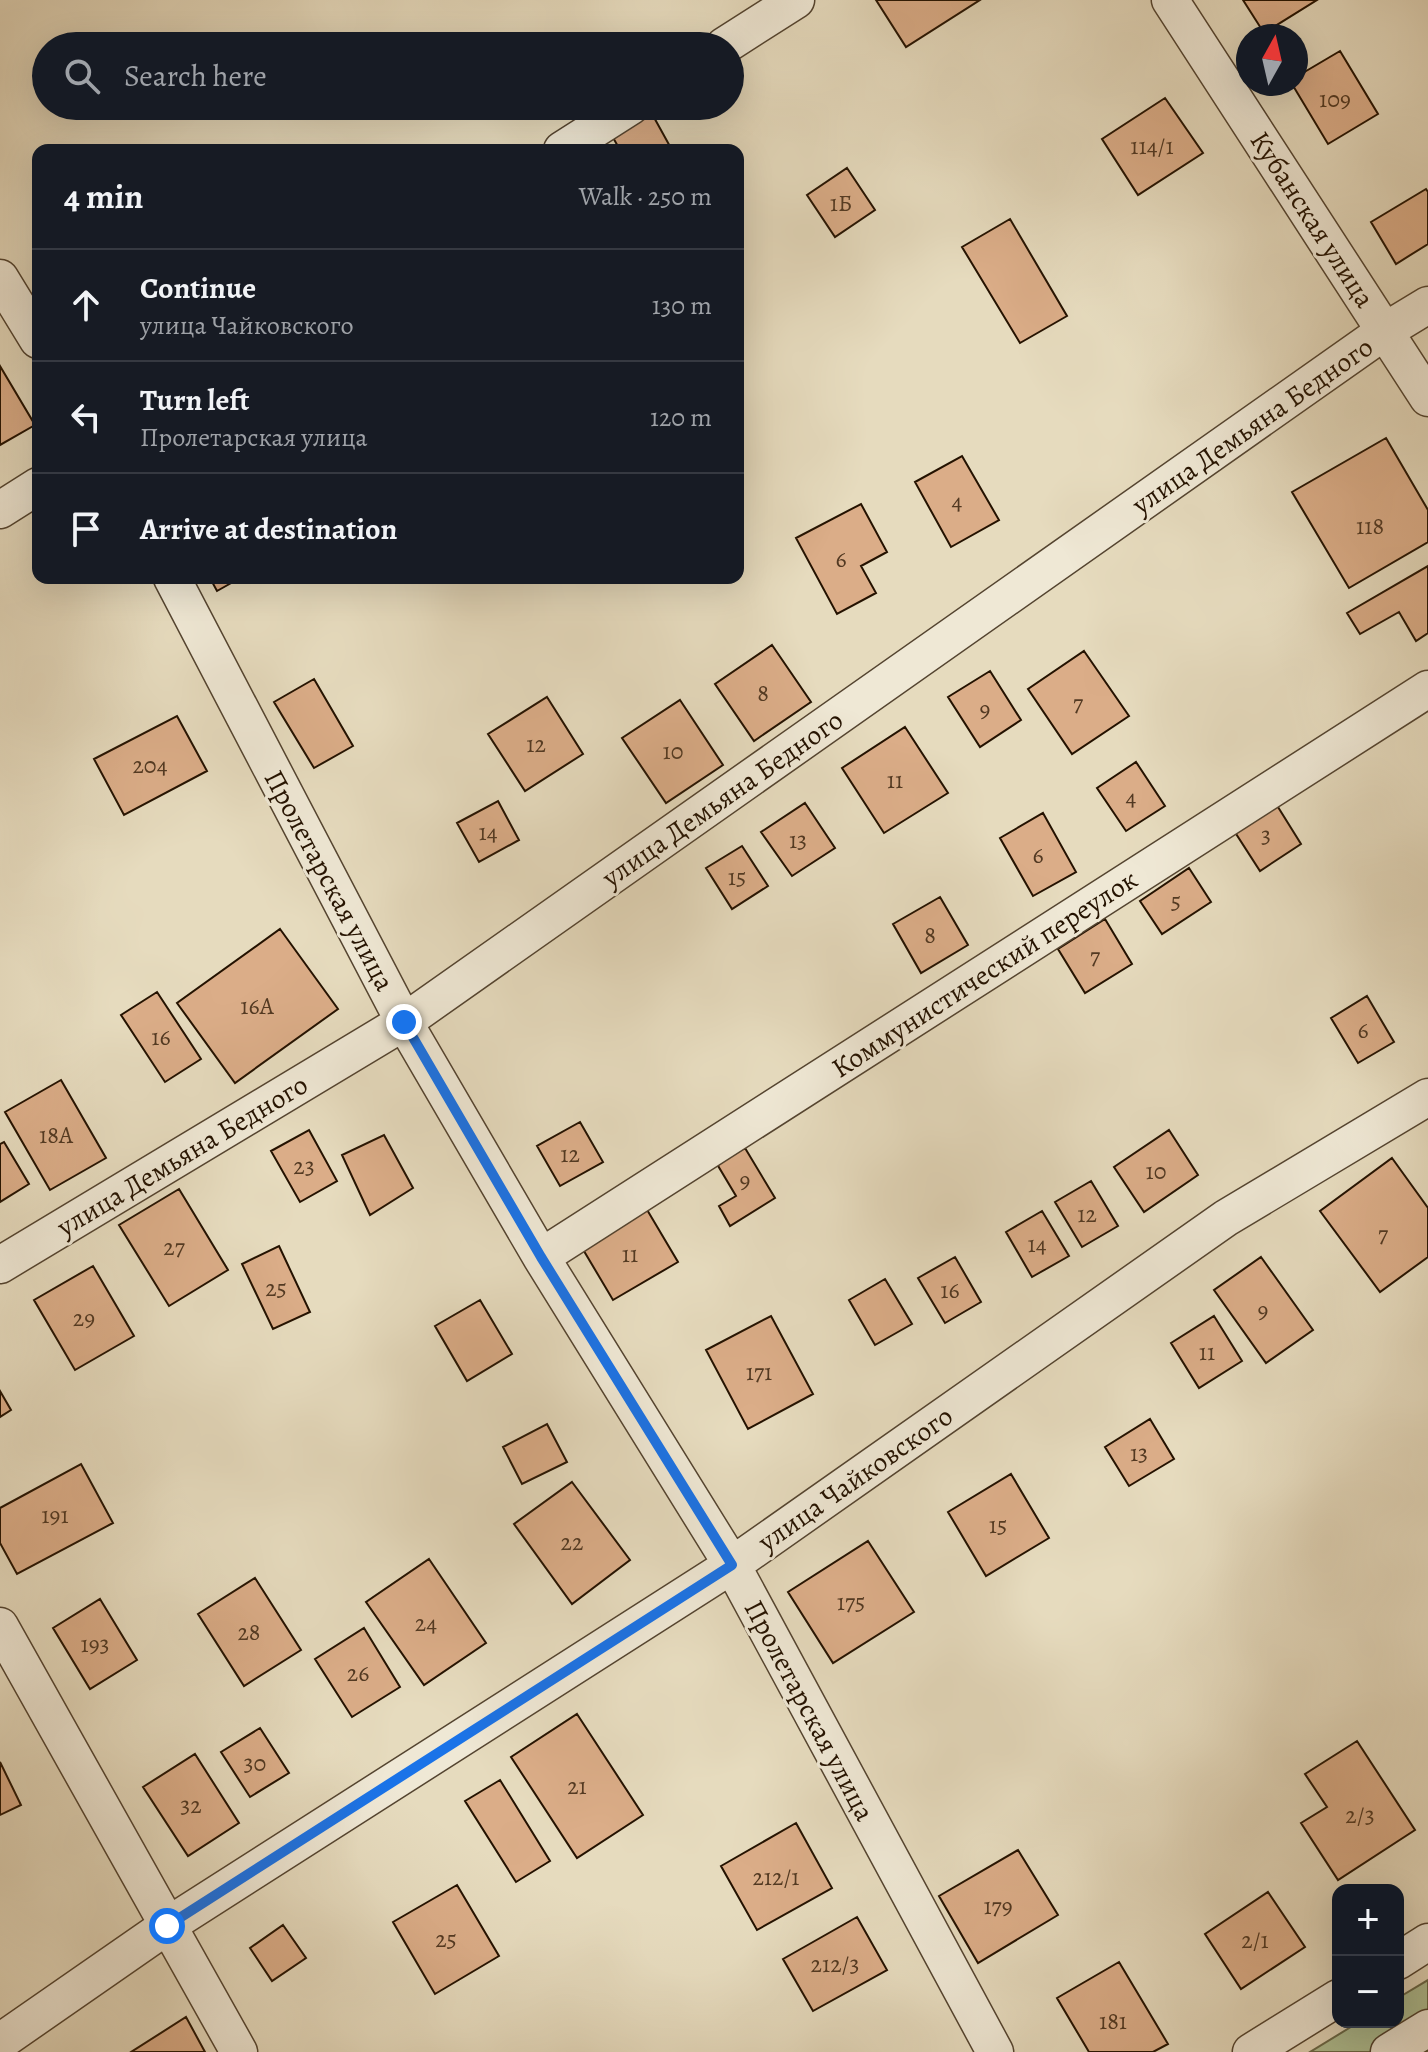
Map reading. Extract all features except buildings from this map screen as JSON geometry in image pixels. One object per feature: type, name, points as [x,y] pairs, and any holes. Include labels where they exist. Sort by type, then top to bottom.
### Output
[{"type":"street","points":[[744,33],[796,0]]},
{"type":"street","name":"Кубанская улица","points":[[1170,0],[1428,398]]},
{"type":"street","points":[[571,144],[609,120]]},
{"type":"street","points":[[0,278],[32,330]]},
{"type":"street","name":"улица Демьяна Бедного","points":[[0,1265],[404,1022],[1385,331],[1428,305]]},
{"type":"street","points":[[0,510],[32,490]]},
{"type":"street","name":"Пролетарская улица","points":[[175,584],[404,1022],[541,1257],[732,1565],[995,2052]]},
{"type":"street","name":"Коммунистический переулок","points":[[541,1257],[1428,689]]},
{"type":"street","name":"улица Чайковского","points":[[0,2042],[167,1926],[732,1565],[1226,1218],[1428,1097]]},
{"type":"street","points":[[0,1626],[239,2052]]},
{"type":"street","points":[[1404,1957],[1428,1942]]},
{"type":"street","points":[[1251,2052],[1332,2002]]},
{"type":"street","points":[[1389,2052],[1428,2028]]},
{"type":"green space","points":[[1428,1980],[1428,2052],[1310,2052],[1349,2028],[1404,2028],[1404,1994]]},
{"type":"route","points":[[167,1926],[732,1565],[541,1257],[404,1022]]}]
